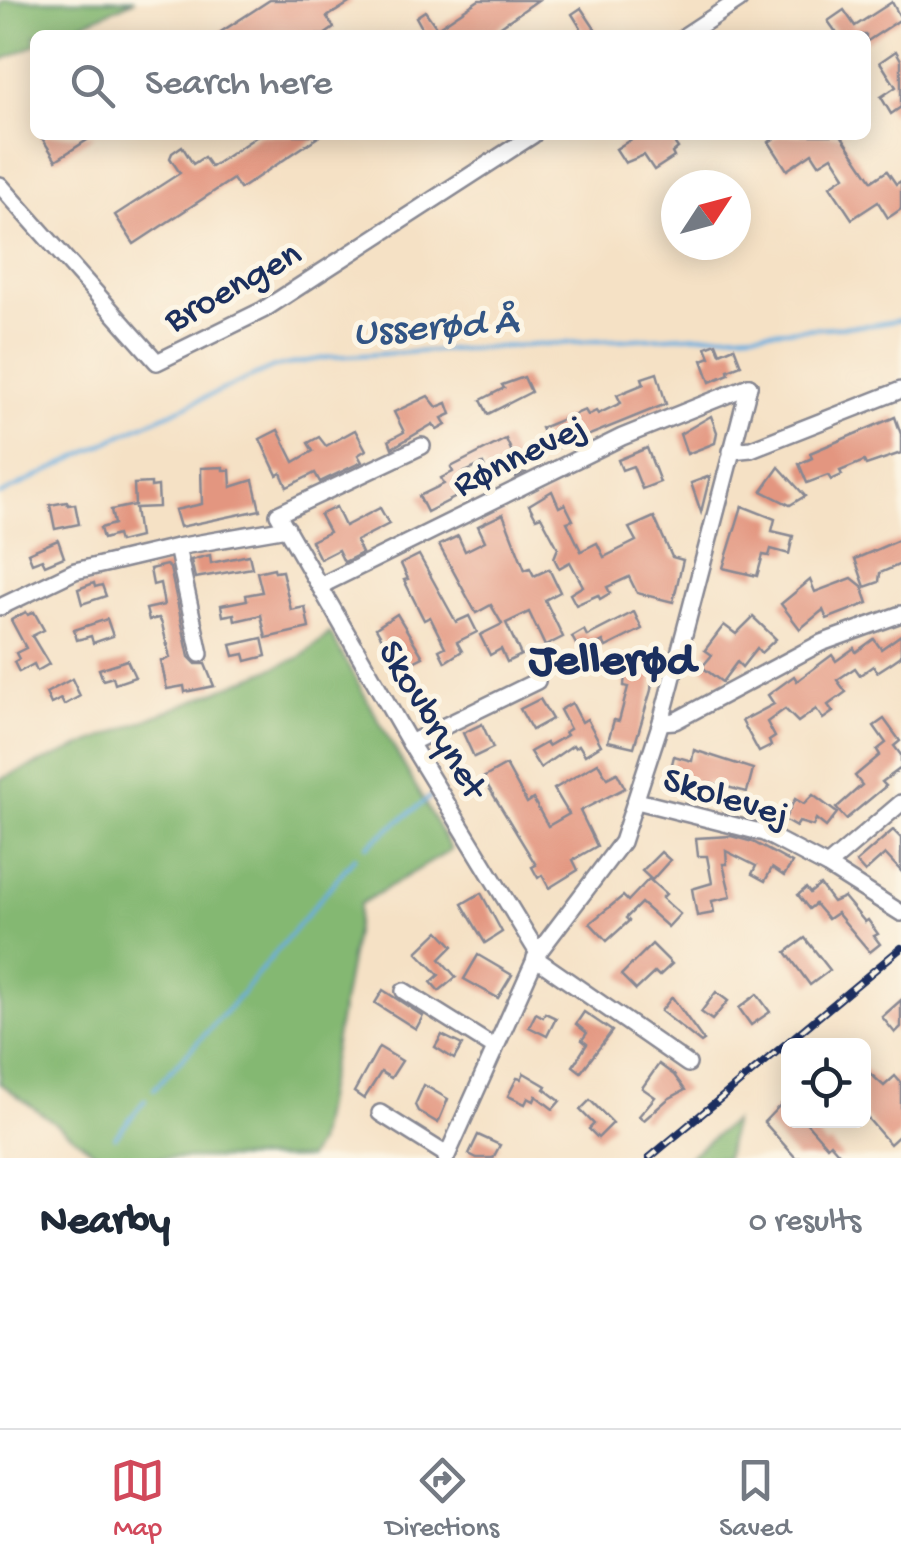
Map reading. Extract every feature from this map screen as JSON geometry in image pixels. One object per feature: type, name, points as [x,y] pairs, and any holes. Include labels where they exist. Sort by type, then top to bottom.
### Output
[{"type":"street","points":[[694,30],[739,0]]},
{"type":"street","name":"Broengen","points":[[0,186],[157,362],[263,310],[526,140]]},
{"type":"street","name":"Rønnevej","points":[[320,586],[622,437],[749,386],[731,450]]},
{"type":"street","points":[[380,1113],[446,1156],[537,956],[622,842],[660,722],[731,450],[751,449],[901,390]]},
{"type":"street","points":[[0,607],[75,571],[283,521],[422,446]]},
{"type":"street","name":"Skovbrynet","points":[[283,521],[537,956]]},
{"type":"street","points":[[178,547],[200,654]]},
{"type":"street","points":[[660,722],[675,720],[821,643],[901,614]]},
{"type":"street","points":[[410,743],[537,682]]},
{"type":"street","name":"Skolevej","points":[[637,802],[764,833],[827,866],[901,913]]},
{"type":"street","points":[[827,866],[901,803]]},
{"type":"street","points":[[537,956],[688,1064]]},
{"type":"street","points":[[404,991],[495,1048]]},
{"type":"green space","points":[[135,0],[68,30],[30,30],[30,47],[0,61],[0,3]]},
{"type":"green space","points":[[330,633],[451,850],[360,904],[317,1144],[308,1158],[103,1158],[0,1083],[0,779],[301,657]]},
{"type":"green space","points":[[733,1121],[726,1158],[687,1158]]},
{"type":"building","points":[[270,0],[354,0],[327,17],[334,28],[331,30],[224,30]]},
{"type":"building","points":[[479,0],[538,0],[495,30],[423,30],[416,17],[425,11],[437,28]]},
{"type":"building","points":[[892,2],[901,19],[871,39],[871,30],[834,30],[828,21],[844,10],[855,26]]},
{"type":"building","points":[[581,8],[596,30],[582,30],[572,14]]},
{"type":"building","points":[[896,51],[901,60],[901,107],[891,114],[881,97],[896,87],[880,62]]},
{"type":"building","points":[[43,140],[87,140],[56,160]]},
{"type":"building","points":[[252,140],[314,140],[240,189],[233,179],[134,244],[115,215],[180,173],[170,158],[172,153],[182,146],[193,164],[204,157],[211,167]]},
{"type":"building","points":[[630,140],[672,140],[678,148],[672,153],[674,157],[654,170],[644,155],[625,163],[616,149]]},
{"type":"building","points":[[844,140],[872,181],[887,171],[896,184],[901,181],[901,209],[888,218],[878,202],[852,219],[830,186],[845,176],[832,156],[819,164],[812,153],[787,170],[769,142]]},
{"type":"building","points":[[716,343],[720,353],[734,347],[741,365],[710,382],[702,360],[710,357],[706,347]]},
{"type":"building","points":[[657,373],[666,404],[538,456],[532,443],[545,437],[541,428],[585,410],[588,415],[596,411],[598,414],[621,403],[617,395],[644,384],[642,378]]},
{"type":"building","points":[[524,377],[531,392],[488,414],[481,400],[504,388],[502,385]]},
{"type":"building","points":[[428,396],[437,407],[447,403],[451,414],[442,418],[446,425],[437,430],[433,424],[392,448],[389,440],[404,432],[394,412]]},
{"type":"building","points":[[711,416],[717,432],[715,443],[687,454],[680,434]]},
{"type":"building","points":[[895,417],[901,434],[901,453],[866,465],[864,461],[840,471],[842,475],[831,480],[828,475],[807,483],[799,464],[812,458],[810,453]]},
{"type":"building","points":[[278,430],[294,462],[313,451],[308,443],[319,437],[326,446],[355,430],[366,450],[358,455],[362,462],[320,482],[315,473],[287,487],[260,439]]},
{"type":"building","points":[[506,439],[526,472],[516,477],[513,470],[490,481],[483,464],[461,474],[463,479],[456,482],[462,494],[427,512],[419,496],[444,484],[441,478],[453,472],[451,467]]},
{"type":"building","points":[[647,448],[660,482],[642,489],[633,466],[622,470],[618,460]]},
{"type":"building","points":[[779,467],[805,496],[790,505],[762,491]]},
{"type":"building","points":[[201,468],[230,470],[231,487],[253,480],[260,510],[180,527],[175,510],[202,504]]},
{"type":"building","points":[[710,476],[701,512],[691,483]]},
{"type":"building","points":[[151,483],[151,487],[158,486],[159,507],[135,508],[139,537],[119,542],[117,535],[103,539],[100,528],[114,524],[111,510],[135,505],[134,484]]},
{"type":"building","points":[[552,491],[559,507],[565,504],[573,520],[567,522],[581,551],[597,543],[604,557],[636,541],[629,528],[654,517],[672,557],[683,560],[673,602],[637,593],[629,577],[607,587],[610,593],[600,599],[598,595],[576,605],[570,594],[583,586],[570,562],[559,568],[554,558],[558,548],[541,516],[536,518],[529,505]]},
{"type":"building","points":[[75,504],[79,524],[55,529],[50,505]]},
{"type":"building","points":[[742,506],[775,519],[772,531],[793,536],[789,554],[771,549],[769,556],[763,555],[757,576],[723,568]]},
{"type":"building","points":[[336,507],[345,526],[380,508],[389,524],[356,541],[362,553],[344,562],[338,550],[320,559],[311,541],[329,532],[320,515]]},
{"type":"building","points":[[503,514],[525,570],[530,568],[534,576],[549,569],[560,592],[545,600],[563,637],[545,646],[529,612],[506,623],[521,655],[507,662],[501,649],[490,655],[480,635],[502,624],[491,605],[476,613],[439,545],[458,536],[465,551],[485,541],[478,526]]},
{"type":"building","points":[[901,539],[901,564],[880,573],[879,582],[865,587],[855,559]]},
{"type":"building","points":[[58,540],[64,557],[45,565],[42,559],[32,563],[28,553]]},
{"type":"building","points":[[210,555],[211,563],[249,555],[252,568],[195,578],[191,560]]},
{"type":"building","points":[[419,555],[456,622],[469,616],[477,632],[457,642],[462,651],[445,662],[439,650],[445,647],[430,617],[424,620],[404,580],[408,579],[401,564]]},
{"type":"building","points":[[166,565],[170,568],[189,657],[196,664],[205,664],[214,686],[185,692],[184,686],[167,689],[161,661],[170,658],[162,624],[159,618],[149,620],[146,609],[164,605],[160,583],[153,585],[150,569]]},
{"type":"building","points":[[274,568],[275,572],[282,571],[291,610],[305,607],[309,628],[266,638],[261,615],[235,621],[234,614],[223,616],[221,605],[247,600],[246,595],[262,592],[257,572]]},
{"type":"building","points":[[852,578],[862,586],[868,603],[827,619],[823,610],[800,629],[781,604],[810,580],[815,592]]},
{"type":"building","points":[[94,583],[95,587],[102,585],[106,596],[82,604],[78,589]]},
{"type":"building","points":[[34,612],[44,630],[32,636],[49,664],[37,671],[34,664],[19,672],[14,662],[19,659],[16,653],[26,648],[11,620]]},
{"type":"building","points":[[634,612],[642,629],[606,647],[603,641],[581,653],[572,637],[584,630],[587,636]]},
{"type":"building","points":[[397,614],[423,657],[409,664],[403,653],[394,659],[376,628]]},
{"type":"building","points":[[753,617],[776,639],[761,653],[757,648],[742,667],[737,662],[722,682],[702,667],[712,655],[705,650],[724,625],[736,634]]},
{"type":"building","points":[[107,619],[113,636],[93,643],[91,636],[77,640],[74,630]]},
{"type":"building","points":[[901,635],[901,656],[877,672],[873,666],[860,675],[855,668],[837,680],[846,692],[828,705],[833,712],[823,719],[816,709],[798,722],[785,709],[767,722],[775,737],[769,741],[771,746],[759,752],[742,721],[774,704],[768,695],[794,676],[797,681],[832,655],[836,661],[874,639],[881,649]]},
{"type":"building","points":[[262,638],[266,656],[246,661],[244,654],[234,656],[231,645]]},
{"type":"building","points":[[635,658],[654,660],[651,690],[634,747],[608,741],[614,720],[619,721],[628,687],[624,686],[625,673],[633,674]]},
{"type":"building","points":[[127,660],[135,677],[115,684],[113,677],[103,680],[99,669]]},
{"type":"building","points":[[72,679],[80,696],[64,705],[61,699],[51,704],[46,693]]},
{"type":"building","points":[[540,699],[552,719],[532,730],[520,709]]},
{"type":"building","points":[[572,703],[582,722],[587,719],[601,745],[585,755],[579,745],[573,745],[540,768],[530,752],[567,735],[565,732],[570,729],[560,710]]},
{"type":"building","points":[[884,719],[900,741],[894,746],[901,755],[901,768],[846,819],[836,808],[862,785],[855,776],[880,755],[877,750],[886,743],[874,726]]},
{"type":"building","points":[[482,724],[493,748],[474,757],[463,733]]},
{"type":"building","points":[[694,750],[753,769],[747,792],[707,782],[704,793],[691,790],[694,779],[670,772],[674,756],[692,761]]},
{"type":"building","points":[[598,763],[607,778],[617,773],[625,788],[580,811],[597,846],[573,860],[578,870],[549,888],[542,875],[538,878],[532,867],[536,865],[483,778],[506,765],[527,803],[533,799],[548,826],[569,814],[554,789]]},
{"type":"building","points":[[813,795],[837,813],[826,827],[816,819],[813,826],[799,822],[796,827],[784,820],[795,799],[804,804]]},
{"type":"building","points":[[893,830],[901,838],[901,871],[885,854],[865,872],[856,862]]},
{"type":"building","points":[[731,836],[753,842],[792,863],[784,876],[772,868],[765,881],[752,874],[756,866],[726,851],[727,864],[723,864],[731,897],[712,901],[714,913],[697,916],[692,889],[712,883],[707,856],[698,856],[696,838]]},
{"type":"building","points":[[661,852],[670,860],[652,880],[642,871]]},
{"type":"building","points":[[649,879],[680,914],[668,927],[641,903],[626,918],[629,921],[607,941],[590,923],[623,896],[628,901]]},
{"type":"building","points":[[820,885],[833,902],[844,897],[865,922],[868,920],[880,944],[870,952],[837,913],[828,919],[815,904],[809,909],[798,895],[806,888],[810,893]]},
{"type":"building","points":[[481,893],[502,932],[485,943],[462,904]]},
{"type":"building","points":[[439,931],[453,946],[440,959],[456,977],[439,991],[431,982],[439,975],[417,952]]},
{"type":"building","points":[[805,938],[830,970],[810,985],[786,952]]},
{"type":"building","points":[[652,944],[672,964],[659,976],[655,972],[636,990],[621,975]]},
{"type":"building","points":[[478,955],[512,975],[498,998],[464,979]]},
{"type":"building","points":[[383,990],[423,1016],[416,1029],[375,1003]]},
{"type":"building","points":[[716,992],[728,1001],[712,1020],[701,1012]]},
{"type":"building","points":[[757,994],[770,1012],[751,1025],[739,1008]]},
{"type":"building","points":[[672,997],[704,1041],[701,1043],[661,1011]]},
{"type":"building","points":[[901,1000],[901,1027],[895,1033],[882,1017]]},
{"type":"building","points":[[584,1012],[612,1031],[581,1072],[573,1066],[587,1044],[582,1040],[587,1033],[576,1024]]},
{"type":"building","points":[[536,1013],[556,1018],[547,1036],[529,1027]]},
{"type":"building","points":[[442,1035],[462,1045],[454,1059],[435,1047]]},
{"type":"building","points":[[379,1047],[402,1061],[391,1078],[381,1072],[364,1099],[354,1092]]},
{"type":"building","points":[[659,1064],[685,1090],[644,1120],[639,1116],[655,1097],[642,1088]]},
{"type":"building","points":[[524,1073],[546,1086],[544,1089],[560,1101],[553,1109],[536,1096],[534,1101],[528,1098],[525,1104],[508,1096]]},
{"type":"building","points":[[871,1074],[884,1086],[895,1076],[901,1083],[901,1134],[890,1144],[871,1122]]},
{"type":"building","points":[[424,1085],[448,1099],[438,1123],[415,1105]]},
{"type":"building","points":[[590,1100],[613,1123],[598,1138],[589,1129],[594,1124],[580,1110]]},
{"type":"building","points":[[781,1104],[781,1128],[811,1128],[843,1158],[796,1158],[764,1122]]},
{"type":"building","points":[[478,1135],[500,1145],[493,1158],[469,1154]]},
{"type":"waterway","name":"Usserød Å","points":[[0,495],[134,429],[274,367],[331,357],[872,325],[901,320]]},
{"type":"waterway","points":[[367,846],[434,794]]},
{"type":"waterway","points":[[154,1089],[231,1006],[355,857]]},
{"type":"waterway","points":[[115,1137],[145,1100]]},
{"type":"railway","points":[[649,1158],[901,948]]},
{"type":"district","name":"Jellerød","points":[[612,655]]}]
